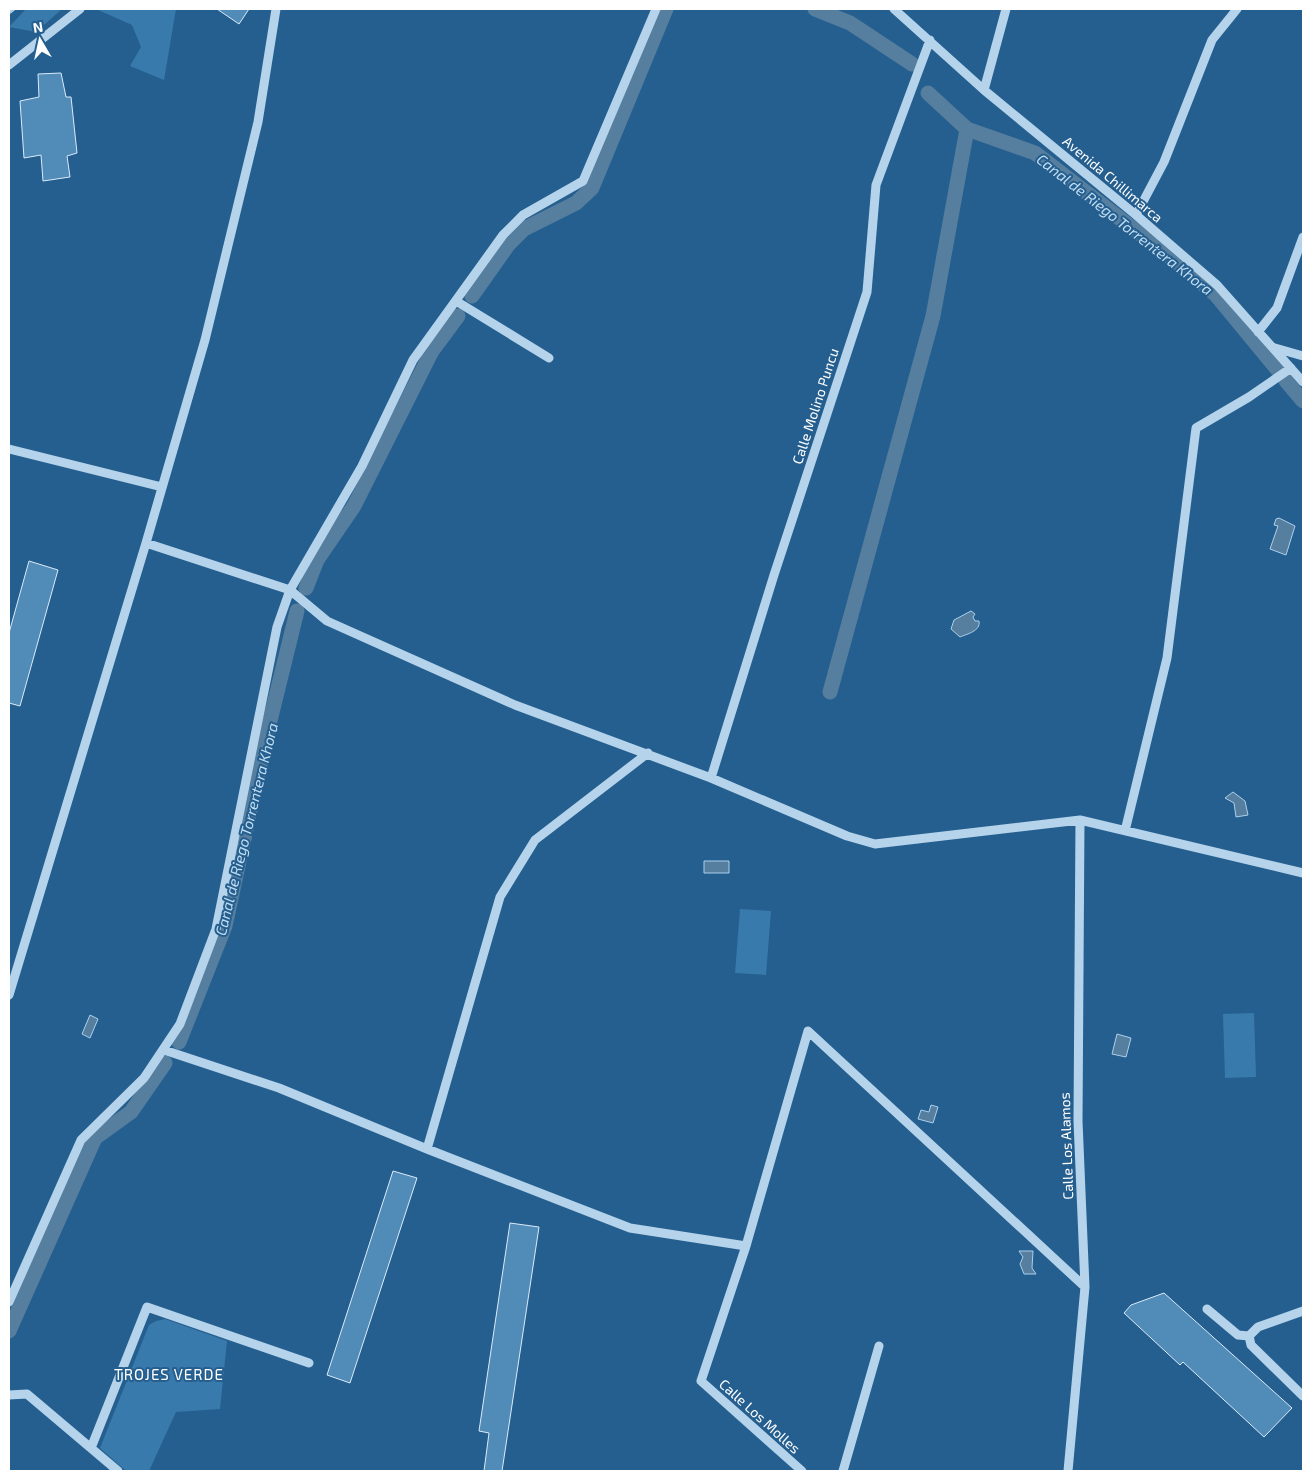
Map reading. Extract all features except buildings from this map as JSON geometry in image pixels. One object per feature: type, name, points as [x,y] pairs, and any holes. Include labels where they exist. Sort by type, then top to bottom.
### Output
[{"type":"street","points":[[9,65],[80,9]]},
{"type":"street","points":[[9,996],[146,543],[205,340],[258,122],[276,9]]},
{"type":"street","points":[[9,1302],[81,1140],[144,1078],[180,1024],[216,929],[277,627],[290,590],[362,466],[413,360],[503,235],[523,215],[583,181],[656,9]]},
{"type":"street","name":"Avenida Chillimarca","points":[[894,9],[984,90],[1136,215],[1217,285],[1258,332],[1274,347],[1303,382]]},
{"type":"street","points":[[984,90],[1006,9]]},
{"type":"street","points":[[1136,215],[1164,162],[1212,40],[1237,9]]},
{"type":"street","name":"Calle Molino Puncu","points":[[710,778],[774,575],[867,292],[876,185],[930,40]]},
{"type":"street","points":[[1258,332],[1277,308],[1303,237]]},
{"type":"street","points":[[456,301],[549,358]]},
{"type":"street","points":[[1274,347],[1303,356]]},
{"type":"street","points":[[1125,831],[1168,658],[1196,428],[1249,397],[1291,368]]},
{"type":"street","points":[[9,449],[162,487]]},
{"type":"street","points":[[146,543],[290,590],[327,621],[515,705],[648,753],[847,836],[875,844],[1080,820],[1303,873]]},
{"type":"street","points":[[427,1149],[500,897],[535,840],[648,753]]},
{"type":"street","name":"Calle Los Alamos","points":[[1068,1471],[1085,1287],[1078,1121],[1080,820]]},
{"type":"street","points":[[164,1050],[280,1088],[427,1149],[630,1228],[746,1246],[808,1031],[1085,1287]]},
{"type":"street","name":"Calle Los Molles","points":[[746,1246],[700,1381],[802,1471]]},
{"type":"street","points":[[92,1448],[147,1307],[309,1362]]},
{"type":"street","points":[[1207,1309],[1238,1335],[1249,1336]]},
{"type":"street","points":[[1249,1336],[1258,1327],[1303,1311]]},
{"type":"street","points":[[1249,1336],[1250,1346],[1303,1396]]},
{"type":"street","points":[[843,1471],[880,1346]]},
{"type":"street","points":[[9,1395],[27,1394],[118,1471]]},
{"type":"shaded area","points":[[26,9],[62,9],[36,32],[9,27]]},
{"type":"shaded area","points":[[96,9],[176,9],[164,80],[130,66],[141,47],[132,25]]},
{"type":"shaded area","points":[[1279,518],[1295,526],[1286,555],[1270,549],[1278,526],[1274,525],[1276,519]]},
{"type":"shaded area","points":[[971,611],[975,614],[973,617],[975,621],[979,621],[978,627],[973,632],[960,637],[951,629],[954,620]]},
{"type":"shaded area","points":[[1233,792],[1245,801],[1248,815],[1236,817],[1234,803],[1225,798]]},
{"type":"shaded area","points":[[704,861],[729,861],[729,873],[704,873]]},
{"type":"shaded area","points":[[740,909],[771,911],[766,975],[735,973]]},
{"type":"shaded area","points":[[1254,1013],[1256,1077],[1225,1078],[1223,1014]]},
{"type":"shaded area","points":[[90,1015],[98,1019],[90,1038],[82,1034]]},
{"type":"shaded area","points":[[1117,1034],[1131,1038],[1126,1057],[1112,1054]]},
{"type":"shaded area","points":[[931,1105],[938,1107],[933,1123],[918,1119],[921,1110],[929,1112]]},
{"type":"shaded area","points":[[1019,1251],[1033,1251],[1032,1268],[1036,1274],[1024,1274],[1020,1264],[1023,1257]]},
{"type":"shaded area","points":[[165,1319],[227,1341],[220,1409],[176,1412],[149,1471],[126,1471],[100,1448],[149,1325]]},
{"type":"waterway","points":[[9,12],[13,9]]},
{"type":"waterway","name":"Canal de Riego Torrentera Khora","points":[[472,296],[508,245],[524,229],[576,203],[592,188],[666,9]]},
{"type":"waterway","name":"Canal de Riego Torrentera Khora","points":[[815,9],[850,23],[912,64]]},
{"type":"waterway","name":"Canal de Riego Torrentera Khora","points":[[928,93],[967,129],[1035,153],[1175,261],[1216,295],[1277,369]]},
{"type":"waterway","points":[[830,692],[933,316],[967,129]]},
{"type":"waterway","name":"Canal de Riego Torrentera Khora","points":[[306,588],[317,560],[354,506],[432,351],[458,316]]},
{"type":"waterway","name":"Canal de Riego Torrentera Khora","points":[[1286,381],[1303,401]]},
{"type":"waterway","name":"Canal de Riego Torrentera Khora","points":[[179,1042],[225,926],[267,733],[297,611]]},
{"type":"waterway","name":"Canal de Riego Torrentera Khora","points":[[9,1331],[95,1138],[131,1112],[165,1063]]},
{"type":"district","name":"TROJES VERDE","points":[[169,1374]]}]
